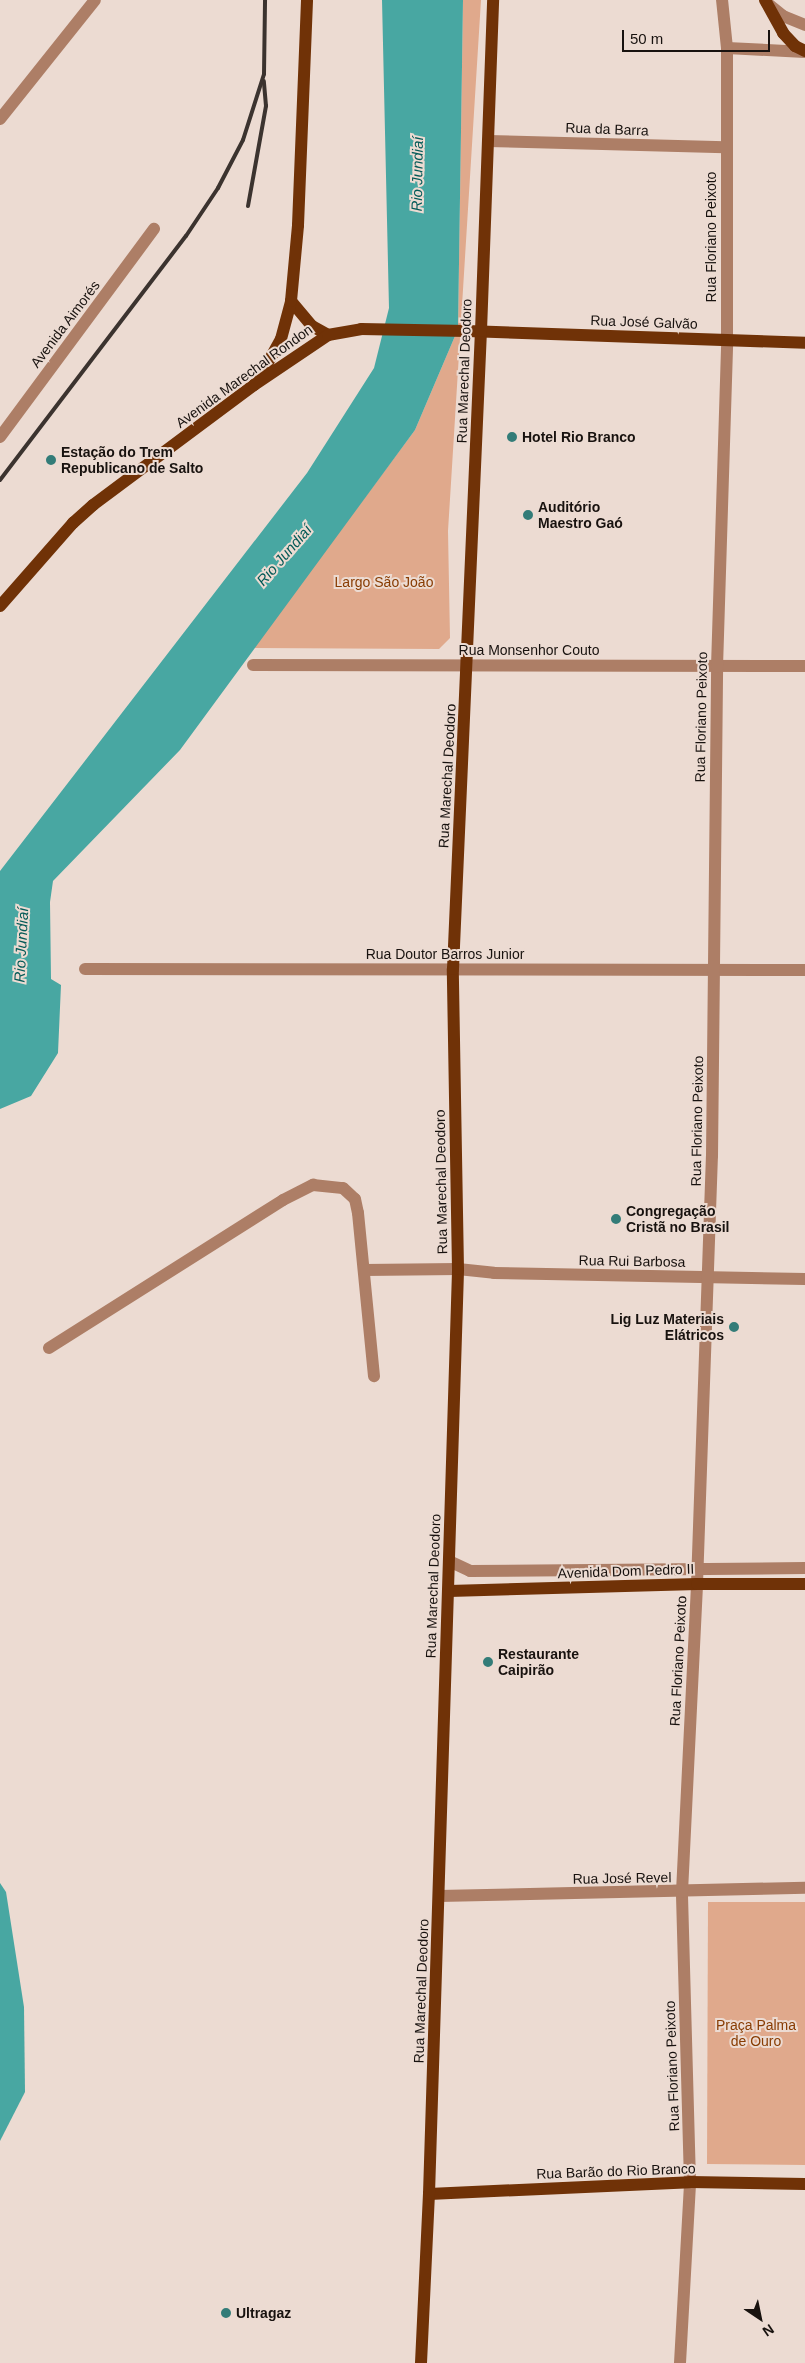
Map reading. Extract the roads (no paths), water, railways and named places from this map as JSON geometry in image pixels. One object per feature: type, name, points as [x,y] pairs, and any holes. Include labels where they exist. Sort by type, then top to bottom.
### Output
[{"type":"main road","points":[[254,385],[268,365],[281,339],[291,301],[298,225],[307,0]]},
{"type":"main road","name":"Rua Marechal Deodoro","points":[[421,2363],[429,2194],[458,1269],[453,969],[481,331],[493,0]]},
{"type":"main road","points":[[765,1],[783,33],[795,46],[805,51]]},
{"type":"main road","points":[[291,301],[312,326],[328,334]]},
{"type":"main road","name":"Avenida Marechal Rondon","points":[[0,606],[73,523],[92,505],[254,385],[328,334],[361,329],[481,331]]},
{"type":"main road","name":"Rua José Galvão","points":[[481,331],[805,343]]},
{"type":"main road","name":"Avenida Dom Pedro II","points":[[448,1590],[697,1584],[805,1584]]},
{"type":"main road","name":"Rua Barão do Rio Branco","points":[[429,2194],[690,2182],[805,2184]]},
{"type":"street","points":[[4,114],[95,0]]},
{"type":"street","name":"Rua Floriano Peixoto","points":[[680,2363],[690,2182],[682,1892],[697,1584],[706,1277],[712,1156],[716,667],[726,340],[726,48],[722,0]]},
{"type":"street","points":[[765,1],[783,16],[805,25]]},
{"type":"street","points":[[726,48],[805,51]]},
{"type":"street","name":"Rua da Barra","points":[[488,141],[725,147]]},
{"type":"street","name":"Avenida Aimorés","points":[[0,437],[154,229]]},
{"type":"street","name":"Rua Monsenhor Couto","points":[[253,665],[805,666]]},
{"type":"street","name":"Rua Doutor Barros Junior","points":[[85,969],[805,970]]},
{"type":"street","points":[[49,1348],[283,1200],[313,1185],[343,1188],[355,1199],[374,1376]]},
{"type":"street","name":"Rua Rui Barbosa","points":[[364,1270],[458,1269],[494,1274],[805,1278]]},
{"type":"street","points":[[449,1561],[470,1571],[805,1568]]},
{"type":"street","name":"Rua José Revel","points":[[439,1896],[805,1888]]},
{"type":"water","name":"Rio Jundiaí","points":[[382,0],[463,0],[458,329],[415,430],[180,750],[53,881],[50,902],[51,979],[61,985],[58,1053],[31,1096],[0,1109],[0,871],[307,473],[374,368],[389,308]]},
{"type":"water","points":[[0,1883],[6,1892],[24,2007],[25,2092],[0,2141]]},
{"type":"railway","points":[[0,480],[186,236],[218,188],[243,140],[264,74],[265,0]]},
{"type":"railway","points":[[248,206],[266,106],[264,81]]},
{"type":"place","name":"Hotel Rio Branco","points":[[512,437]]},
{"type":"place","name":"Estação do Trem Republicano de Salto","points":[[51,460]]},
{"type":"place","name":"Auditório Maestro Gaó","points":[[528,515]]},
{"type":"place","name":"Congregação Cristã no Brasil","points":[[616,1219]]},
{"type":"place","name":"Lig Luz Materiais Elátricos","points":[[734,1327]]},
{"type":"place","name":"Restaurante Caipirão","points":[[488,1662]]},
{"type":"place","name":"Ultragaz","points":[[226,2313]]},
{"type":"park label","name":"Largo São João","points":[[384,582]]},
{"type":"park label","name":"Praça Palma de Ouro","points":[[756,2034]]}]
